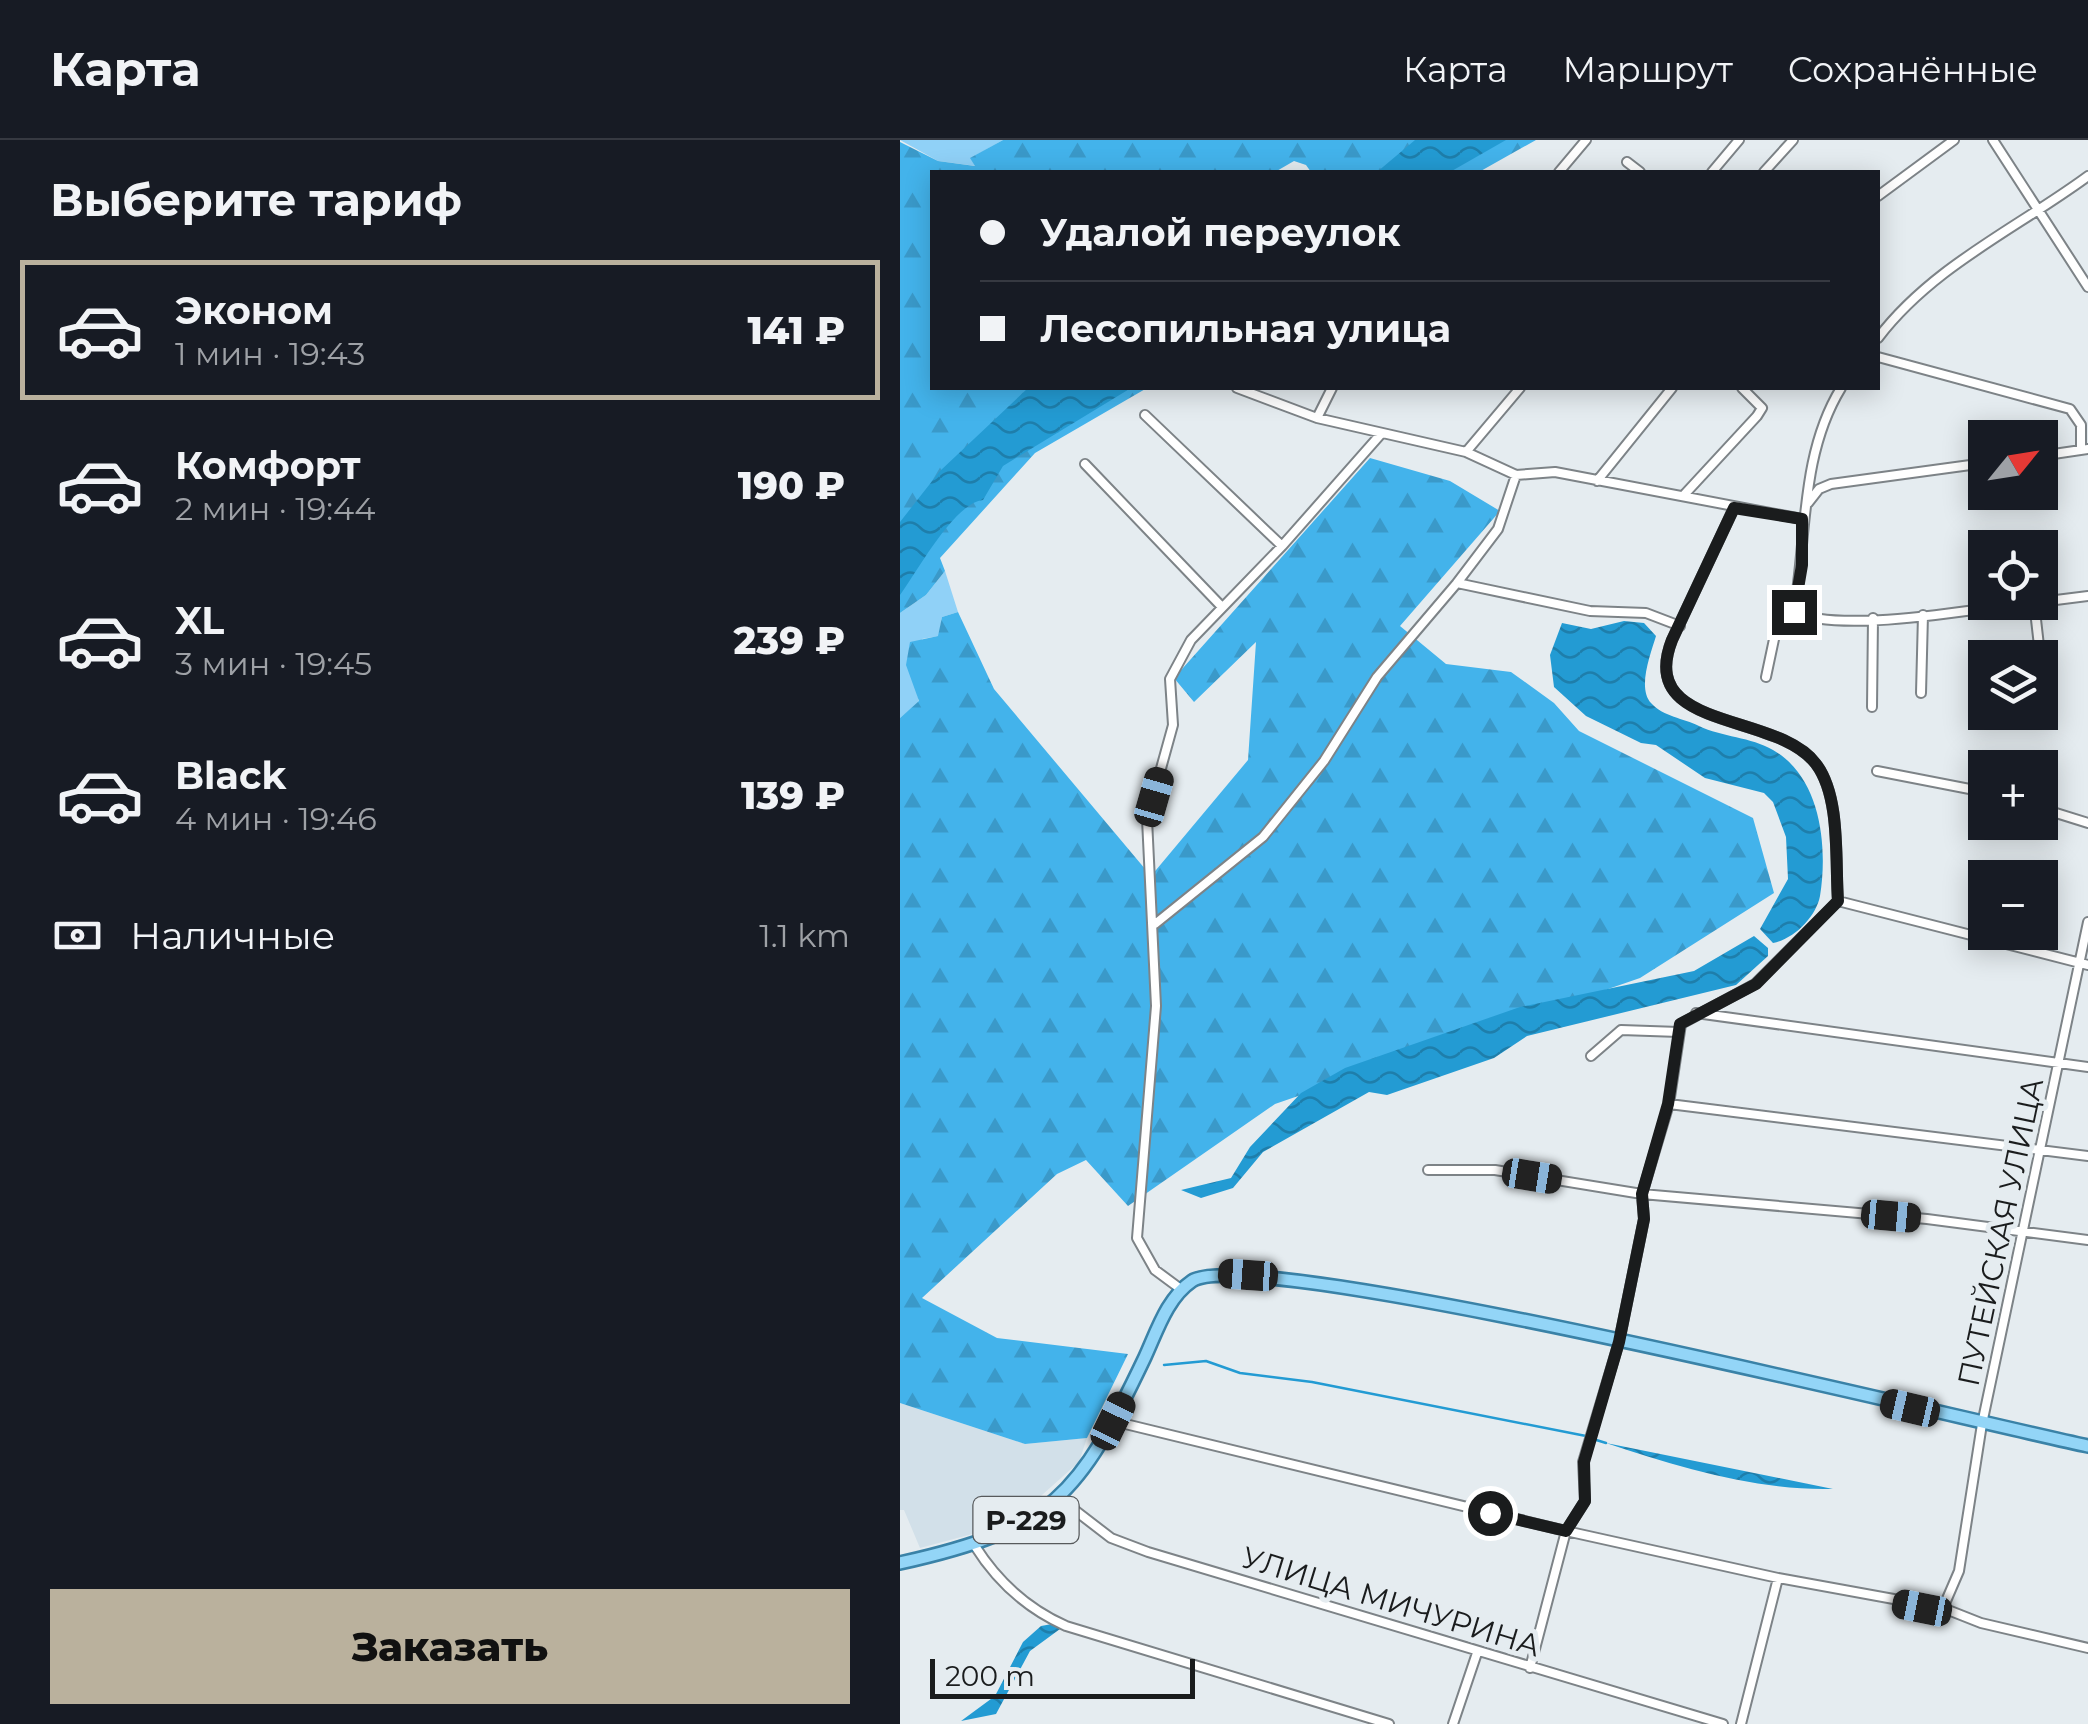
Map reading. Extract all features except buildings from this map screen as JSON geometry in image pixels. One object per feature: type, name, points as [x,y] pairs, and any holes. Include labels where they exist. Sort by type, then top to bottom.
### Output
[{"type":"main road","name":"Р-229","points":[[900,1562],[974,1546],[1019,1525],[1059,1498],[1085,1472],[1160,1324],[1182,1290],[1207,1275],[1291,1278],[1432,1300],[2088,1446]]},
{"type":"street","points":[[1561,170],[1586,140]]},
{"type":"street","points":[[1714,170],[1739,140]]},
{"type":"street","points":[[1766,170],[1793,140]]},
{"type":"street","points":[[1880,195],[1954,140]]},
{"type":"street","points":[[1993,140],[2088,284]]},
{"type":"street","points":[[1626,162],[1637,170]]},
{"type":"street","points":[[1880,335],[1906,302],[1986,242],[2039,212],[2088,176]]},
{"type":"street","points":[[1880,358],[2070,409],[2081,425],[2085,450],[2058,454]]},
{"type":"street","points":[[1242,390],[1316,418],[1466,452],[1516,475],[1555,472],[1802,519]]},
{"type":"street","points":[[1316,418],[1331,390]]},
{"type":"street","points":[[1466,452],[1518,390]]},
{"type":"street","points":[[1597,481],[1670,390]]},
{"type":"street","points":[[1684,496],[1758,416],[1762,408],[1744,390]]},
{"type":"street","points":[[1766,677],[1778,626],[1794,612],[1802,565],[1802,519],[1820,428],[1840,390]]},
{"type":"street","points":[[1145,415],[1282,546]]},
{"type":"street","points":[[1182,1290],[1155,1270],[1137,1238],[1156,1006],[1147,819],[1174,725],[1170,678],[1192,640],[1380,435]]},
{"type":"street","points":[[1085,464],[1222,607]]},
{"type":"street","points":[[1807,504],[1820,489],[1831,484],[1968,465]]},
{"type":"street","points":[[1154,924],[1263,837],[1324,761],[1377,677],[1498,530],[1516,475]]},
{"type":"street","points":[[1530,1668],[1566,1531],[1585,1501],[1584,1462],[1619,1342],[1644,1219],[1642,1194],[1668,1104],[1680,1024],[1756,984],[1838,901],[1829,798],[1815,762],[1788,742],[1704,710],[1670,692],[1664,660],[1734,508]]},
{"type":"street","points":[[1457,583],[1590,612],[1646,613],[1680,626]]},
{"type":"street","points":[[2058,599],[2088,596]]},
{"type":"street","points":[[1794,612],[1809,619],[1968,610]]},
{"type":"street","points":[[1921,693],[1923,615]]},
{"type":"street","points":[[1872,707],[1873,618]]},
{"type":"street","points":[[1877,770],[1968,789]]},
{"type":"street","points":[[2058,814],[2088,823]]},
{"type":"street","points":[[1838,901],[2083,964]]},
{"type":"street","name":"ПУТЕЙСКАЯ УЛИЦА","points":[[1942,1608],[1959,1570],[1982,1424],[2083,964],[2088,922]]},
{"type":"street","points":[[1695,1013],[2088,1066]]},
{"type":"street","points":[[1591,1056],[1621,1030],[1679,1032]]},
{"type":"street","points":[[1668,1104],[2088,1156]]},
{"type":"street","points":[[1428,1170],[1495,1170],[1642,1194],[1926,1218],[2088,1240]]},
{"type":"street","points":[[1113,1421],[1566,1531],[1778,1578],[1942,1608],[1981,1624],[2088,1648]]},
{"type":"street","name":"УЛИЦА МИЧУРИНА","points":[[1059,1498],[1100,1531],[1130,1545],[1477,1653],[1723,1724]]},
{"type":"street","points":[[974,1546],[1010,1588],[1040,1615],[1389,1724]]},
{"type":"street","points":[[1741,1724],[1778,1578]]},
{"type":"street","points":[[1453,1724],[1477,1653]]},
{"type":"shaded area","points":[[900,140],[1003,140],[971,158],[976,166],[938,161]]},
{"type":"shaded area","points":[[945,571],[958,612],[942,617],[939,636],[922,639],[913,675],[919,702],[900,718],[900,613],[926,595]]},
{"type":"shaded area","points":[[900,1403],[1025,1444],[1087,1438],[1079,1462],[1033,1503],[980,1532],[920,1548],[904,1510],[900,1510]]},
{"type":"green space","points":[[1003,140],[1536,140],[1483,170],[1310,170],[1294,161],[1278,170],[930,170],[930,390],[1144,390],[1035,453],[940,558],[945,571],[926,595],[900,613],[900,142],[938,161],[975,166],[970,158]]},
{"type":"green space","points":[[1370,458],[1450,481],[1500,511],[1400,626],[1446,664],[1511,672],[1554,703],[1579,731],[1753,818],[1774,893],[1640,978],[1275,1104],[1128,1206],[1086,1160],[1057,1174],[922,1298],[997,1338],[1128,1354],[1087,1438],[1025,1444],[900,1403],[900,718],[919,701],[906,665],[910,642],[938,636],[942,617],[958,612],[994,689],[1151,876],[1248,760],[1256,642],[1194,702],[1174,678]]},
{"type":"water","points":[[1415,140],[1506,140],[1454,170],[1379,170]]},
{"type":"water","points":[[1026,390],[1128,390],[1003,466],[983,500],[972,504],[948,525],[900,595],[900,522],[940,471]]},
{"type":"water","points":[[1624,621],[1644,623],[1656,636],[1645,680],[1651,703],[1674,717],[1773,750],[1802,777],[1818,815],[1822,877],[1818,904],[1809,919],[1789,937],[1773,943],[1760,929],[1788,879],[1786,837],[1773,802],[1764,793],[1705,778],[1656,745],[1641,743],[1586,716],[1554,687],[1550,655],[1562,623],[1591,629]]},
{"type":"water","points":[[1754,936],[1768,948],[1768,956],[1736,985],[1527,1036],[1494,1058],[1387,1095],[1369,1092],[1263,1152],[1233,1188],[1201,1198],[1181,1190],[1231,1178],[1250,1147],[1301,1093],[1345,1068],[1520,1007],[1694,971]]},
{"type":"water","points":[[1606,1443],[1833,1489],[1747,1482]]},
{"type":"water","points":[[1052,1624],[1060,1629],[1030,1651],[996,1714],[961,1721],[995,1696],[1023,1642],[1041,1626]]},
{"type":"waterway","points":[[1164,1365],[1206,1361],[1240,1373],[1312,1382],[1586,1436]]},
{"type":"waterway","points":[[1593,1439],[1606,1443]]},
{"type":"route","points":[[1490,1513],[1566,1531],[1580,1514],[1585,1501],[1584,1462],[1597,1406],[1619,1342],[1644,1219],[1642,1194],[1668,1104],[1680,1024],[1756,984],[1838,901],[1829,798],[1815,762],[1788,742],[1686,702],[1670,692],[1664,680],[1664,660],[1672,640],[1734,508],[1802,519],[1802,565],[1794,612]]}]
